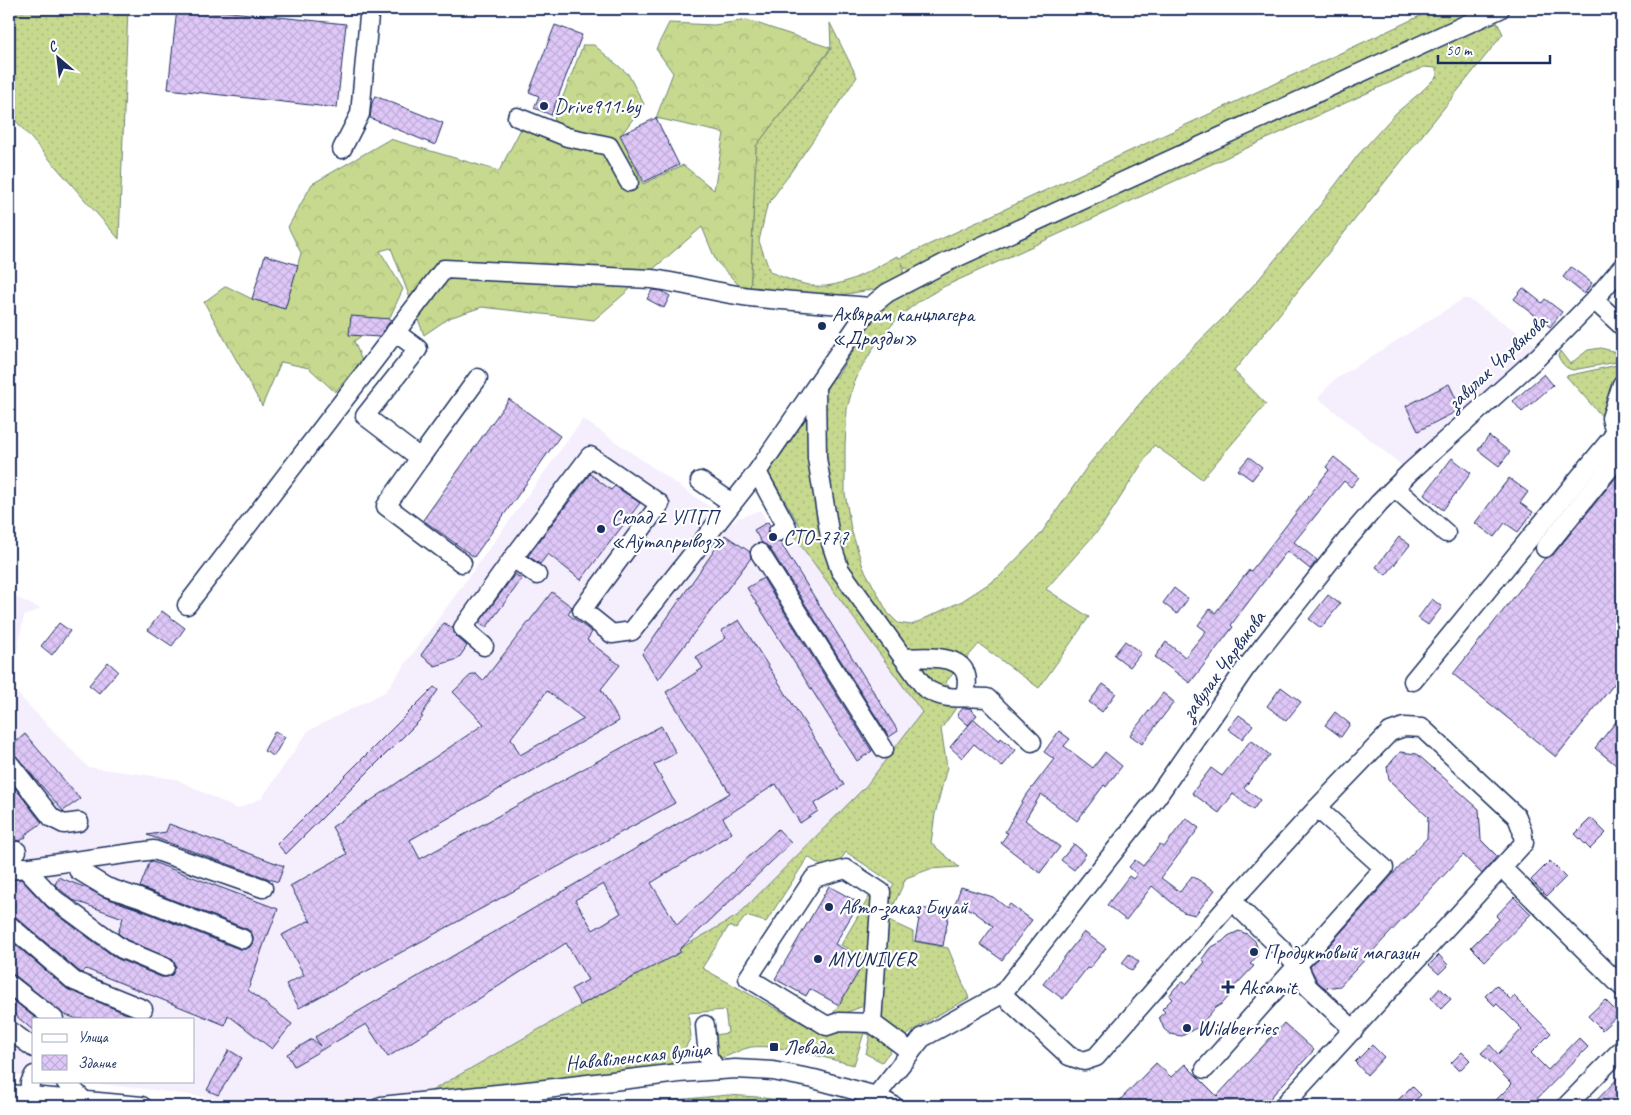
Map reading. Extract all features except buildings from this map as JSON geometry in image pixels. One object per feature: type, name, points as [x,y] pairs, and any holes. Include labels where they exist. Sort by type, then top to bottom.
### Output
[{"type":"street","points":[[484,646],[463,628],[590,456],[660,504],[582,610],[612,634],[632,631],[757,472],[870,307],[887,293],[947,262],[1500,9]]},
{"type":"street","points":[[342,149],[360,114],[369,16]]},
{"type":"street","points":[[517,117],[567,137],[610,146],[629,182]]},
{"type":"street","name":"завулак Чарвякова","points":[[874,1101],[922,1038],[1002,994],[1157,797],[1246,669],[1346,541],[1410,472],[1538,357],[1594,300],[1622,267]]},
{"type":"street","points":[[187,605],[444,268],[651,279],[677,282],[714,292],[750,297],[870,307]]},
{"type":"street","points":[[1594,300],[1622,326]]},
{"type":"street","points":[[395,332],[418,349],[364,416],[420,458]]},
{"type":"street","points":[[462,563],[386,506],[478,378]]},
{"type":"street","points":[[1413,681],[1619,437],[1611,418],[1622,384]]},
{"type":"street","points":[[816,388],[817,458],[831,543],[840,570],[924,688],[936,696],[948,698],[964,696],[986,698],[1032,742]]},
{"type":"street","points":[[1545,548],[1622,453]]},
{"type":"street","points":[[757,472],[787,527],[778,532]]},
{"type":"street","points":[[700,481],[732,503]]},
{"type":"street","points":[[1395,488],[1446,533]]},
{"type":"street","points":[[760,553],[884,749]]},
{"type":"street","points":[[513,558],[537,575]]},
{"type":"street","points":[[903,658],[934,656],[949,658],[964,669],[969,684],[964,696]]},
{"type":"street","points":[[1002,994],[1069,1056],[1084,1061],[1096,1057],[1232,901],[1390,732],[1404,727],[1422,728],[1517,818],[1522,830],[1524,843],[1283,1106]]},
{"type":"street","points":[[9,764],[52,818],[64,824],[79,822]]},
{"type":"street","points":[[1206,1070],[1384,868],[1317,808]]},
{"type":"street","points":[[16,868],[154,850],[263,888]]},
{"type":"street","points":[[16,868],[122,950],[165,967]]},
{"type":"street","points":[[1502,868],[1622,987]]},
{"type":"street","points":[[872,1023],[881,892],[846,869],[814,878],[748,978],[827,1026],[839,1022],[872,1023],[911,1052]]},
{"type":"street","points":[[78,870],[106,888],[139,898],[244,939]]},
{"type":"street","points":[[1232,901],[1298,964],[1308,988],[1354,1030]]},
{"type":"street","points":[[9,925],[74,981],[143,1009]]},
{"type":"street","points":[[9,984],[53,1018]]},
{"type":"street","points":[[705,1025],[708,1057],[718,1070]]},
{"type":"street","points":[[9,1030],[32,1047]]},
{"type":"street","points":[[1566,1106],[1622,1049]]},
{"type":"street","name":"Нававіленская вуліца","points":[[382,1106],[546,1089],[679,1072],[718,1070],[773,1071],[814,1079],[874,1101],[894,1106]]},
{"type":"street","points":[[29,1096],[32,1079]]},
{"type":"street","points":[[66,1082],[84,1101]]},
{"type":"street","points":[[9,1094],[142,1106]]},
{"type":"shaded area","points":[[1463,299],[1469,299],[1537,346],[1546,348],[1410,472],[1318,398],[1334,380]]},
{"type":"shaded area","points":[[583,419],[733,523],[738,517],[760,510],[778,539],[794,536],[922,712],[866,786],[737,916],[426,1094],[288,1106],[268,1106],[80,1082],[195,1082],[195,1018],[32,1018],[32,1077],[9,1074],[9,594],[41,609],[24,616],[10,686],[88,767],[176,779],[237,809],[262,798],[308,731],[385,692]]},
{"type":"green space","points":[[9,9],[128,9],[119,239],[9,113]]},
{"type":"green space","points":[[1435,9],[1481,9],[1043,213],[908,272],[901,262],[904,274],[876,289],[806,301],[750,297],[756,146],[831,49],[830,23],[857,77],[767,206],[759,241],[770,272],[812,286],[826,286],[845,282],[897,256],[900,258]]},
{"type":"green space","points":[[1495,18],[1503,34],[1234,371],[1266,404],[1202,479],[1154,445],[1102,526],[1046,589],[1089,617],[1039,688],[979,644],[945,683],[964,697],[941,729],[947,767],[935,814],[931,843],[959,867],[930,869],[906,878],[887,920],[913,932],[913,941],[948,948],[969,998],[910,1033],[890,1051],[882,1062],[866,1054],[870,1035],[864,1033],[854,1065],[802,1052],[763,1047],[747,1048],[722,1058],[714,1050],[714,1035],[728,1033],[725,1010],[688,1013],[691,1037],[677,1064],[426,1094],[737,916],[866,786],[922,712],[794,536],[801,528],[768,472],[816,388],[837,376],[877,313],[889,298]],"holes":[[[1424,67],[1436,68],[1437,76],[1396,113],[1358,155],[1321,204],[1259,279],[1229,312],[1157,383],[1089,464],[1040,535],[999,577],[962,601],[911,625],[898,623],[888,613],[863,567],[851,529],[845,493],[845,446],[847,409],[855,379],[877,342],[899,317],[918,302],[943,287]],[[846,852],[894,884],[881,904],[872,1023],[827,1026],[822,1034],[702,968],[729,926],[736,929],[746,916],[766,922],[808,857],[832,873]]]},
{"type":"green space","points":[[747,20],[831,48],[756,146],[750,297],[716,261],[702,227],[594,320],[482,307],[449,318],[424,335],[391,248],[380,251],[403,289],[390,317],[354,341],[362,361],[335,392],[309,368],[281,362],[262,406],[204,302],[226,286],[252,299],[285,309],[301,253],[288,227],[312,184],[390,139],[499,171],[523,125],[548,135],[583,45],[594,45],[628,74],[644,104],[621,135],[643,184],[683,165],[714,190],[724,133],[656,118],[673,73],[656,49],[669,23],[714,25]]},
{"type":"green space","points":[[1601,348],[1616,352],[1622,349],[1622,361],[1573,370],[1564,365],[1558,356],[1560,351],[1570,364],[1588,350]]},
{"type":"green space","points":[[1622,364],[1622,378],[1606,421],[1566,376]]},
{"type":"green space","points":[[869,897],[875,901],[869,1004],[829,1019],[866,959],[841,945]]},
{"type":"green space","points":[[728,1095],[822,1106],[612,1106]]},
{"type":"place","name":"Drive911.by","points":[[544,106]]},
{"type":"place","name":"Ахвярам канцлагера «Дразды»","points":[[822,326]]},
{"type":"place","name":"Склад 2 УПГП «Аўтапрывоз»","points":[[601,529]]},
{"type":"place","name":"СТО-777","points":[[773,537]]},
{"type":"place","name":"Авто-заказ Биуай","points":[[829,907]]},
{"type":"place","name":"Продуктовый магазин","points":[[1254,952]]},
{"type":"place","name":"MYUNIVER","points":[[818,959]]},
{"type":"place","name":"Aksamit","points":[[1228,987]]},
{"type":"place","name":"Wildberries","points":[[1187,1028]]},
{"type":"place","name":"Левада","points":[[774,1047]]}]
